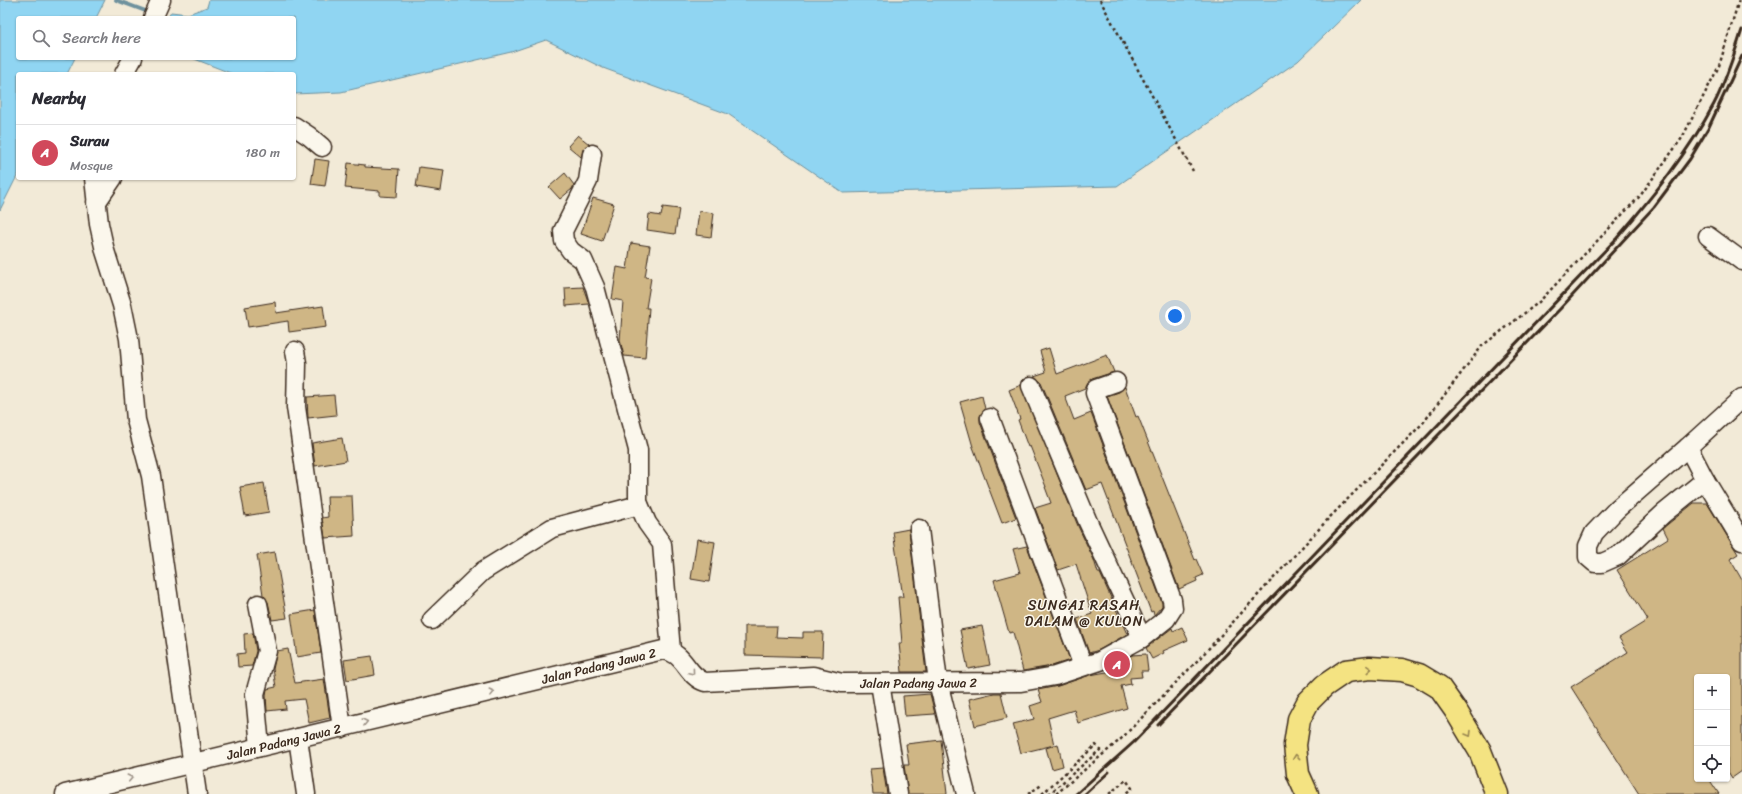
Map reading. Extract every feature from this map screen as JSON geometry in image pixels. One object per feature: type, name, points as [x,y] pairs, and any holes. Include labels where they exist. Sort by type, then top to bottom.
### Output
[{"type":"main road","points":[[1307,794],[1298,774],[1295,745],[1299,719],[1308,702],[1324,686],[1346,671],[1370,668],[1402,670],[1419,675],[1439,687],[1456,711],[1480,751],[1498,794]]},
{"type":"street","points":[[154,16],[161,0]]},
{"type":"street","points":[[125,72],[132,60]]},
{"type":"street","points":[[296,127],[322,147]]},
{"type":"street","points":[[592,154],[588,181],[563,231],[564,241],[571,251],[583,260],[595,287],[638,450],[638,502],[647,523],[662,544],[670,651]]},
{"type":"street","points":[[94,180],[96,203],[105,251],[122,305],[129,339],[136,420],[151,476],[194,763],[197,794]]},
{"type":"street","points":[[96,203],[112,180]]},
{"type":"street","points":[[1708,236],[1742,261]]},
{"type":"street","points":[[295,351],[297,363],[296,407],[342,728]]},
{"type":"street","name":"Jalan Padang Jawa 2","points":[[65,794],[663,650],[670,651],[678,655],[698,680],[705,682],[813,676],[842,683],[1021,682],[1055,676],[1100,661],[1142,638],[1166,619],[1173,608],[1172,600],[1095,393],[1096,388],[1116,382]]},
{"type":"street","points":[[1031,386],[1082,509],[1142,638]]},
{"type":"street","points":[[1705,480],[1663,514],[1618,556],[1602,563],[1595,563],[1588,557],[1588,546],[1594,533],[1617,509],[1742,398]]},
{"type":"street","points":[[990,418],[1083,666]]},
{"type":"street","points":[[1688,447],[1705,480],[1742,541]]},
{"type":"street","points":[[432,620],[483,571],[552,528],[639,505]]},
{"type":"street","points":[[919,529],[938,682],[966,794]]},
{"type":"street","points":[[258,604],[267,651],[255,694],[260,747]]},
{"type":"street","points":[[880,683],[898,794]]},
{"type":"street","points":[[298,738],[306,794]]},
{"type":"path","points":[[1100,0],[1193,171]]},
{"type":"path","points":[[1056,794],[1121,739],[1192,666],[1330,517],[1423,423],[1482,346],[1539,302],[1640,196],[1682,138],[1715,74],[1739,0]]},
{"type":"path","points":[[1042,794],[1096,745],[1100,750],[1049,794]]},
{"type":"path","points":[[1109,794],[1126,780],[1132,788],[1124,794]]},
{"type":"path","points":[[1028,794],[1044,784]]},
{"type":"water","points":[[0,0],[105,0],[97,16],[16,16],[16,60],[74,60],[68,72],[16,72],[16,178],[0,210]]},
{"type":"water","points":[[209,0],[1361,0],[1298,61],[1117,186],[843,193],[728,114],[603,68],[546,40],[511,52],[341,92],[296,94],[296,72],[228,72],[197,60],[296,60],[296,16],[169,16],[171,12],[188,14],[207,7]]},
{"type":"building","points":[[578,135],[589,144],[584,148],[581,157],[568,146]]},
{"type":"building","points":[[315,159],[329,161],[325,186],[311,184]]},
{"type":"building","points":[[348,163],[365,165],[365,167],[399,169],[397,197],[380,196],[380,191],[345,188]]},
{"type":"building","points":[[419,167],[444,170],[441,191],[416,187]]},
{"type":"building","points":[[565,173],[574,185],[572,189],[560,199],[549,187]]},
{"type":"building","points":[[593,198],[614,204],[602,241],[581,234]]},
{"type":"building","points":[[663,207],[679,209],[675,234],[647,230],[649,214],[661,216]]},
{"type":"building","points":[[699,211],[714,213],[711,237],[696,235]]},
{"type":"building","points":[[631,243],[650,246],[645,277],[651,278],[646,308],[649,308],[645,358],[624,356],[620,340],[623,301],[612,299],[617,267],[627,269]]},
{"type":"building","points":[[583,287],[589,304],[566,306],[565,288]]},
{"type":"building","points":[[275,302],[276,313],[323,306],[326,327],[289,332],[288,321],[248,327],[245,307]]},
{"type":"building","points":[[1049,348],[1057,374],[1107,355],[1114,372],[1092,379],[1088,382],[1085,388],[1065,396],[1074,420],[1091,413],[1162,603],[1162,606],[1154,615],[1153,611],[1151,612],[1102,484],[1086,490],[1041,382],[1034,376],[1046,372],[1040,351]]},
{"type":"building","points":[[1021,385],[1078,526],[1094,560],[1098,573],[1100,573],[1127,634],[1099,650],[1089,653],[1077,619],[1092,614],[1076,564],[1058,570],[1035,508],[1051,503],[1030,446],[1028,447],[1018,420],[1020,419],[1009,390]]},
{"type":"building","points":[[1125,387],[1195,560],[1196,559],[1203,575],[1196,578],[1197,581],[1179,589],[1107,396],[1119,392]]},
{"type":"building","points":[[334,395],[336,415],[308,418],[307,397]]},
{"type":"building","points":[[982,396],[985,409],[980,416],[980,422],[1016,518],[1002,523],[973,447],[960,402]]},
{"type":"building","points":[[342,438],[346,461],[315,466],[312,443]]},
{"type":"building","points":[[264,483],[269,512],[245,516],[240,487]]},
{"type":"building","points":[[327,496],[352,496],[354,536],[325,538],[322,518],[328,517]]},
{"type":"building","points":[[1694,503],[1707,503],[1738,554],[1730,559],[1742,580],[1742,771],[1732,778],[1730,775],[1730,674],[1694,674],[1694,782],[1711,782],[1719,794],[1639,794],[1571,687],[1628,652],[1619,638],[1648,620],[1617,570],[1668,538],[1663,528]]},
{"type":"building","points":[[909,529],[926,672],[902,672],[899,643],[902,643],[898,597],[903,597],[893,532]]},
{"type":"building","points":[[697,539],[715,542],[709,582],[691,579]]},
{"type":"building","points":[[1027,546],[1070,660],[1052,666],[1023,671],[1013,632],[1009,633],[994,580],[1020,573],[1013,549]]},
{"type":"building","points":[[275,552],[287,618],[272,620],[268,602],[263,595],[257,555]]},
{"type":"building","points":[[315,610],[321,653],[297,657],[291,614]]},
{"type":"building","points":[[745,626],[777,626],[776,637],[803,638],[803,632],[823,632],[822,657],[745,655]]},
{"type":"building","points":[[982,626],[990,665],[968,669],[960,630]]},
{"type":"building","points":[[1182,627],[1188,640],[1163,651],[1164,653],[1152,659],[1146,648],[1172,628],[1173,631]]},
{"type":"building","points":[[253,633],[256,651],[252,666],[238,667],[237,654],[245,653],[244,634]]},
{"type":"building","points":[[288,649],[295,683],[324,679],[330,718],[309,723],[304,699],[285,701],[286,709],[267,711],[267,689],[276,687],[273,669],[277,651]]},
{"type":"building","points":[[1146,654],[1148,671],[1141,671],[1142,677],[1130,678],[1131,684],[1121,686],[1127,708],[1078,723],[1074,710],[1048,718],[1054,745],[1021,753],[1013,724],[1034,719],[1030,706],[1042,702],[1038,690],[1058,686],[1090,675],[1112,671],[1111,667],[1132,655]]},
{"type":"building","points":[[372,656],[375,675],[347,680],[344,660]]},
{"type":"building","points":[[994,693],[1001,693],[1007,718],[975,726],[969,699]]},
{"type":"building","points":[[930,694],[935,714],[905,716],[903,696]]},
{"type":"building","points":[[941,740],[947,794],[908,794],[904,765],[909,765],[906,744]]},
{"type":"building","points":[[1058,744],[1063,766],[1052,769],[1046,748]]},
{"type":"building","points":[[883,768],[887,794],[873,794],[870,769]]},
{"type":"waterway","points":[[116,0],[151,13]]},
{"type":"railway","points":[[1076,794],[1134,742],[1617,238],[1669,174],[1704,122],[1714,104],[1730,67],[1742,30]]},
{"type":"railway","points":[[1158,725],[1560,309],[1654,207],[1690,159],[1708,129],[1742,56]]},
{"type":"railway","points":[[1085,794],[1109,772]]},
{"type":"place","name":"Surau","points":[[1117,664]]},
{"type":"district","name":"SUNGAI RASAH DALAM @ KULON","points":[[1084,614]]}]
